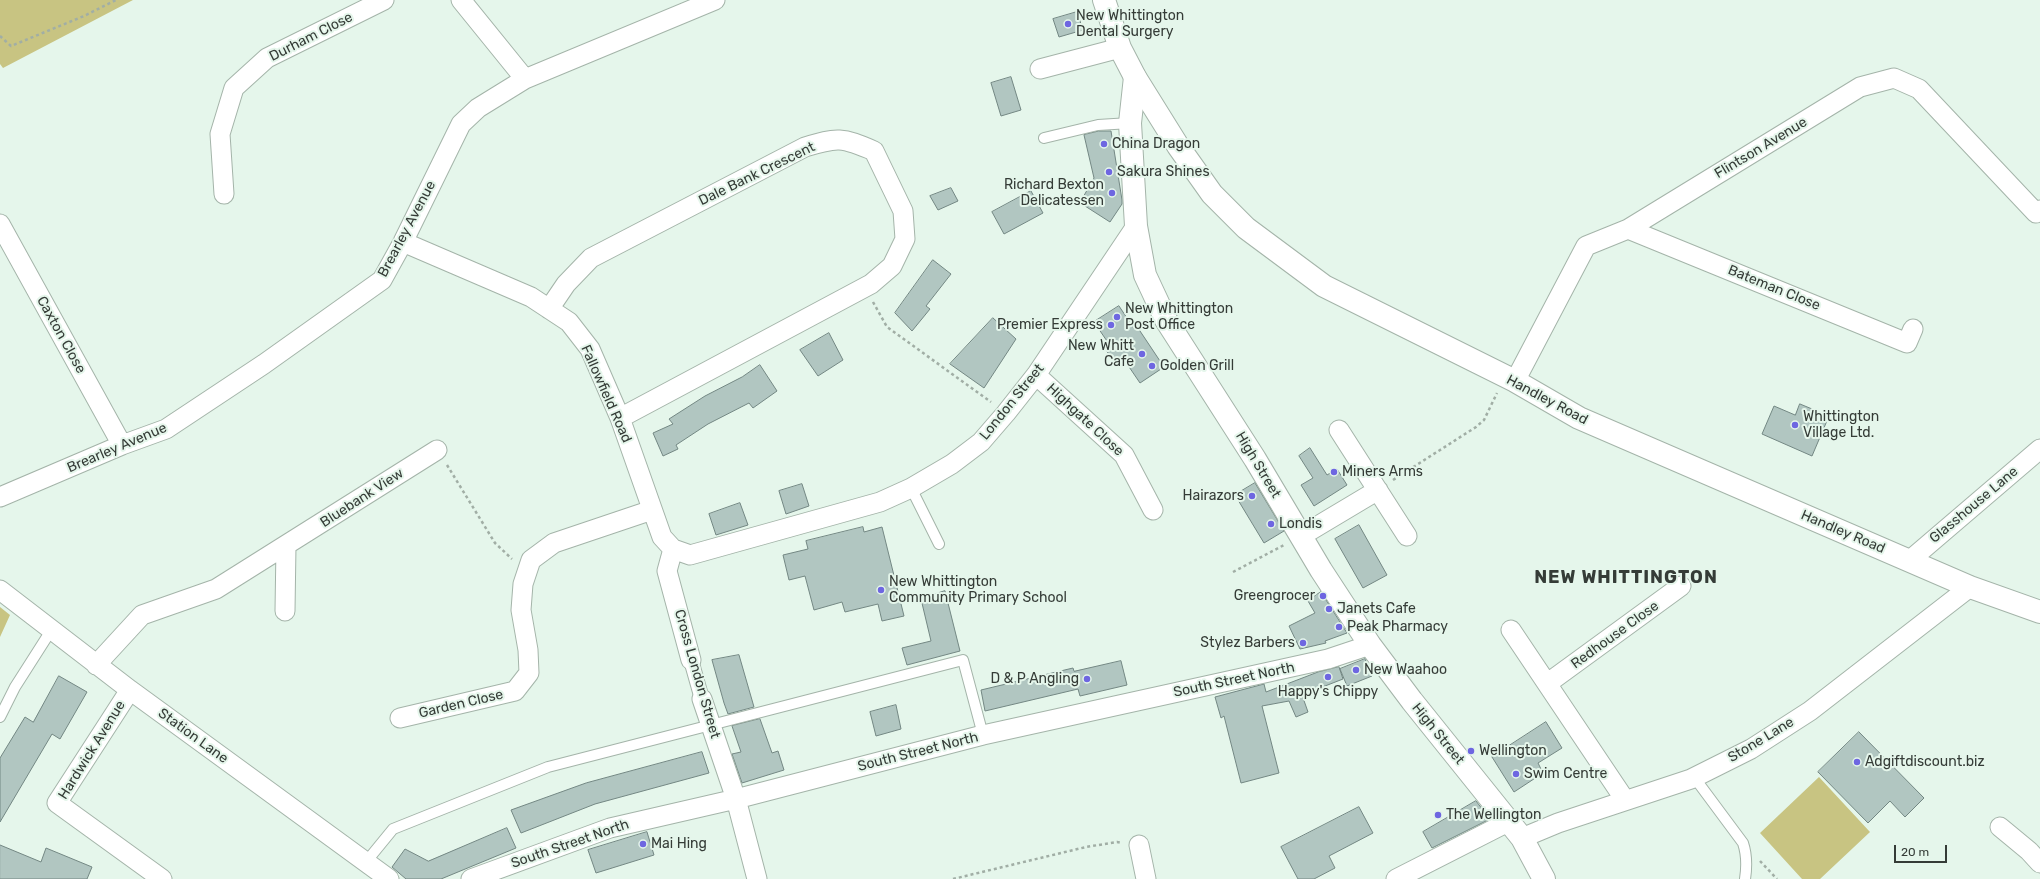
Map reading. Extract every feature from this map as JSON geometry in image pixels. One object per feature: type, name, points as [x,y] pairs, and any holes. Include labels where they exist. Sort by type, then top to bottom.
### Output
[{"type":"main road","points":[[1104,0],[1120,48],[1134,77]]},
{"type":"main road","name":"High Street","points":[[1134,77],[1130,123],[1136,226],[1145,275],[1166,320],[1255,459],[1301,536],[1370,645],[1412,701],[1515,830],[1544,879]]},
{"type":"main road","name":"Handley Road","points":[[1134,77],[1178,146],[1212,194],[1246,228],[1324,286],[1510,379],[1579,418],[1908,561],[1970,587],[2040,612]]},
{"type":"street","name":"Durham Close","points":[[224,194],[220,134],[234,88],[267,58],[384,0]]},
{"type":"street","points":[[461,0],[525,79]]},
{"type":"street","name":"Brearley Avenue","points":[[0,497],[122,445],[166,429],[264,364],[382,280],[403,242],[461,124],[478,108],[525,79],[715,0]]},
{"type":"street","points":[[1040,69],[1120,48]]},
{"type":"street","name":"Flintson Avenue","points":[[1510,379],[1586,246],[1628,229],[1860,87],[1894,78],[1919,90],[2036,213],[2040,210]]},
{"type":"street","name":"Dale Bank Crescent","points":[[549,309],[566,284],[591,258],[805,148],[832,139],[852,141],[874,151],[903,211],[905,239],[892,266],[864,288],[620,418]]},
{"type":"street","name":"Caxton Close","points":[[0,224],[122,445]]},
{"type":"street","name":"London Street","points":[[673,549],[690,555],[880,502],[911,488],[952,464],[981,442],[1036,375],[1136,226]]},
{"type":"street","name":"Bateman Close","points":[[1628,229],[1907,342],[1912,329]]},
{"type":"street","name":"Fallowfield Road","points":[[403,242],[531,297],[569,322],[590,350],[620,418],[662,537],[673,549]]},
{"type":"street","name":"Highgate Close","points":[[1036,375],[1124,455],[1153,510]]},
{"type":"street","points":[[1339,430],[1407,536]]},
{"type":"street","name":"Glasshouse Lane","points":[[1908,561],[2040,449]]},
{"type":"street","name":"Bluebank View","points":[[96,665],[142,615],[216,589],[437,450]]},
{"type":"street","points":[[1301,536],[1378,490]]},
{"type":"street","name":"Garden Close","points":[[400,718],[515,692],[529,673],[528,650],[521,610],[522,584],[531,560],[554,543],[652,510]]},
{"type":"street","points":[[285,611],[286,546]]},
{"type":"street","name":"Cross London Street","points":[[673,549],[668,571],[702,699],[736,799],[757,879]]},
{"type":"street","name":"Redhouse Close","points":[[1548,683],[1681,586]]},
{"type":"street","name":"Stone Lane","points":[[1396,879],[1419,874],[1515,830],[1558,823],[1694,777],[1751,749],[1810,711],[1970,587]]},
{"type":"street","name":"Station Lane","points":[[0,590],[52,629],[96,665],[389,879]]},
{"type":"street","points":[[1511,630],[1626,800]]},
{"type":"street","name":"South Street North","points":[[471,879],[610,828],[736,799],[984,735],[1328,659],[1370,645]]},
{"type":"street","name":"Hardwick Avenue","points":[[130,690],[57,803],[162,879]]},
{"type":"street","points":[[2000,827],[2029,851],[2040,863]]},
{"type":"street","points":[[1139,845],[1146,879]]},
{"type":"lane","points":[[1044,138],[1098,125],[1130,123]]},
{"type":"lane","points":[[911,488],[939,544]]},
{"type":"lane","points":[[0,717],[15,687],[52,629]]},
{"type":"lane","points":[[366,862],[393,829],[548,767],[963,660],[984,735]]},
{"type":"lane","points":[[1694,777],[1743,843],[1746,852],[1745,879]]},
{"type":"path","points":[[0,36],[11,46],[84,16],[116,0]]},
{"type":"path","points":[[864,288],[887,326],[1006,413]]},
{"type":"path","points":[[1378,490],[1476,427],[1484,420],[1510,379]]},
{"type":"path","points":[[437,450],[495,543],[526,574]]},
{"type":"path","points":[[1233,572],[1301,536]]},
{"type":"path","points":[[953,879],[1086,847],[1117,842],[1139,845]]},
{"type":"shaded area","points":[[0,0],[133,0],[3,68],[0,64]]},
{"type":"shaded area","points":[[0,607],[10,615],[0,637]]},
{"type":"shaded area","points":[[1819,777],[1870,832],[1820,879],[1802,879],[1760,833]]},
{"type":"building","name":"New Whittington Dental Surgery","points":[[1077,12],[1083,30],[1059,37],[1053,19]]},
{"type":"building","points":[[1011,77],[1021,110],[1001,116],[991,83]]},
{"type":"building","points":[[1099,131],[1111,131],[1122,200],[1122,204],[1110,222],[1085,206],[1082,199],[1094,178],[1084,135]]},
{"type":"building","points":[[951,188],[958,201],[938,210],[930,196]]},
{"type":"building","points":[[1031,191],[1043,213],[1004,234],[992,212]]},
{"type":"building","points":[[933,260],[951,274],[926,306],[930,309],[912,331],[895,313]]},
{"type":"building","points":[[1119,306],[1135,330],[1138,328],[1164,367],[1140,383],[1123,358],[1115,363],[1106,350],[1111,347],[1094,322]]},
{"type":"building","points":[[993,318],[1016,339],[984,388],[950,364]]},
{"type":"building","points":[[829,333],[843,360],[818,376],[800,350]]},
{"type":"building","points":[[760,365],[777,391],[753,408],[749,403],[708,424],[676,445],[678,449],[663,456],[653,433],[673,424],[669,419],[705,396],[742,377]]},
{"type":"building","name":"Whittington Village Ltd.","points":[[1800,404],[1829,416],[1812,456],[1762,434],[1774,406],[1795,415]]},
{"type":"building","points":[[1310,448],[1327,475],[1337,469],[1347,485],[1314,506],[1301,485],[1313,478],[1299,456]]},
{"type":"building","points":[[1255,483],[1284,531],[1264,543],[1235,495]]},
{"type":"building","points":[[802,484],[809,506],[786,514],[779,491]]},
{"type":"building","points":[[740,503],[748,525],[716,535],[709,514]]},
{"type":"building","points":[[1359,525],[1387,575],[1363,588],[1335,539]]},
{"type":"building","points":[[863,527],[864,532],[882,527],[904,616],[882,621],[878,604],[845,612],[842,602],[814,610],[805,576],[789,580],[783,555],[808,549],[806,541]]},
{"type":"building","points":[[945,591],[960,651],[907,665],[902,648],[931,641],[921,599]]},
{"type":"building","points":[[1321,592],[1347,633],[1325,641],[1326,643],[1300,649],[1289,626],[1315,613],[1308,601]]},
{"type":"building","points":[[739,655],[754,707],[728,714],[712,660]]},
{"type":"building","points":[[1365,659],[1372,676],[1347,686],[1340,669]]},
{"type":"building","points":[[1121,661],[1127,685],[1080,696],[1078,689],[985,711],[981,690],[1073,668],[1074,671]]},
{"type":"building","points":[[1339,667],[1343,679],[1302,695],[1308,712],[1296,717],[1289,701],[1262,706],[1279,773],[1241,783],[1224,716],[1221,718],[1215,697],[1264,684],[1266,692],[1318,672]]},
{"type":"building","points":[[59,676],[87,692],[60,739],[52,734],[0,822],[0,758],[25,717],[33,722]]},
{"type":"building","points":[[896,705],[901,729],[876,736],[870,712]]},
{"type":"building","points":[[760,719],[772,753],[778,751],[784,770],[742,783],[732,754],[741,752],[732,726]]},
{"type":"building","points":[[1546,722],[1562,748],[1538,763],[1543,773],[1514,792],[1492,757]]},
{"type":"building","points":[[1859,732],[1924,798],[1905,817],[1890,801],[1868,823],[1818,772]]},
{"type":"building","points":[[702,752],[709,773],[595,804],[521,833],[511,810],[586,783]]},
{"type":"building","points":[[1476,801],[1490,819],[1432,848],[1423,832]]},
{"type":"building","points":[[1359,807],[1373,833],[1329,856],[1335,868],[1314,879],[1298,879],[1281,847]]},
{"type":"building","points":[[507,828],[516,848],[441,879],[406,879],[392,867],[405,849],[428,861]]},
{"type":"building","points":[[647,832],[654,855],[596,873],[588,850]]},
{"type":"building","points":[[0,845],[41,862],[46,848],[92,867],[87,879],[0,879]]},
{"type":"place","name":"New Whittington Dental Surgery","points":[[1068,24]]},
{"type":"place","name":"China Dragon","points":[[1104,144]]},
{"type":"place","name":"Sakura Shines","points":[[1109,172]]},
{"type":"place","name":"Richard Bexton Delicatessen","points":[[1112,193]]},
{"type":"place","name":"New Whittington Post Office","points":[[1117,317]]},
{"type":"place","name":"Premier Express","points":[[1111,325]]},
{"type":"place","name":"New Whitt Cafe","points":[[1142,354]]},
{"type":"place","name":"Golden Grill","points":[[1152,366]]},
{"type":"place","name":"Whittington Village Ltd.","points":[[1795,425]]},
{"type":"place","name":"Miners Arms","points":[[1334,472]]},
{"type":"place","name":"Hairazors","points":[[1252,496]]},
{"type":"place","name":"Londis","points":[[1271,524]]},
{"type":"place","name":"New Whittington Community Primary School","points":[[881,590]]},
{"type":"place","name":"Greengrocer","points":[[1323,596]]},
{"type":"place","name":"Janets Cafe","points":[[1329,609]]},
{"type":"place","name":"Peak Pharmacy","points":[[1339,627]]},
{"type":"place","name":"Stylez Barbers","points":[[1303,643]]},
{"type":"place","name":"New Waahoo","points":[[1356,670]]},
{"type":"place","name":"Happy's Chippy","points":[[1328,677]]},
{"type":"place","name":"D & P Angling","points":[[1087,679]]},
{"type":"place","name":"Wellington","points":[[1471,751]]},
{"type":"place","name":"Adgiftdiscount.biz","points":[[1857,762]]},
{"type":"place","name":"Swim Centre","points":[[1516,774]]},
{"type":"place","name":"The Wellington","points":[[1438,815]]},
{"type":"place","name":"Mai Hing","points":[[643,844]]},
{"type":"district","name":"NEW WHITTINGTON","points":[[1626,578]]}]
